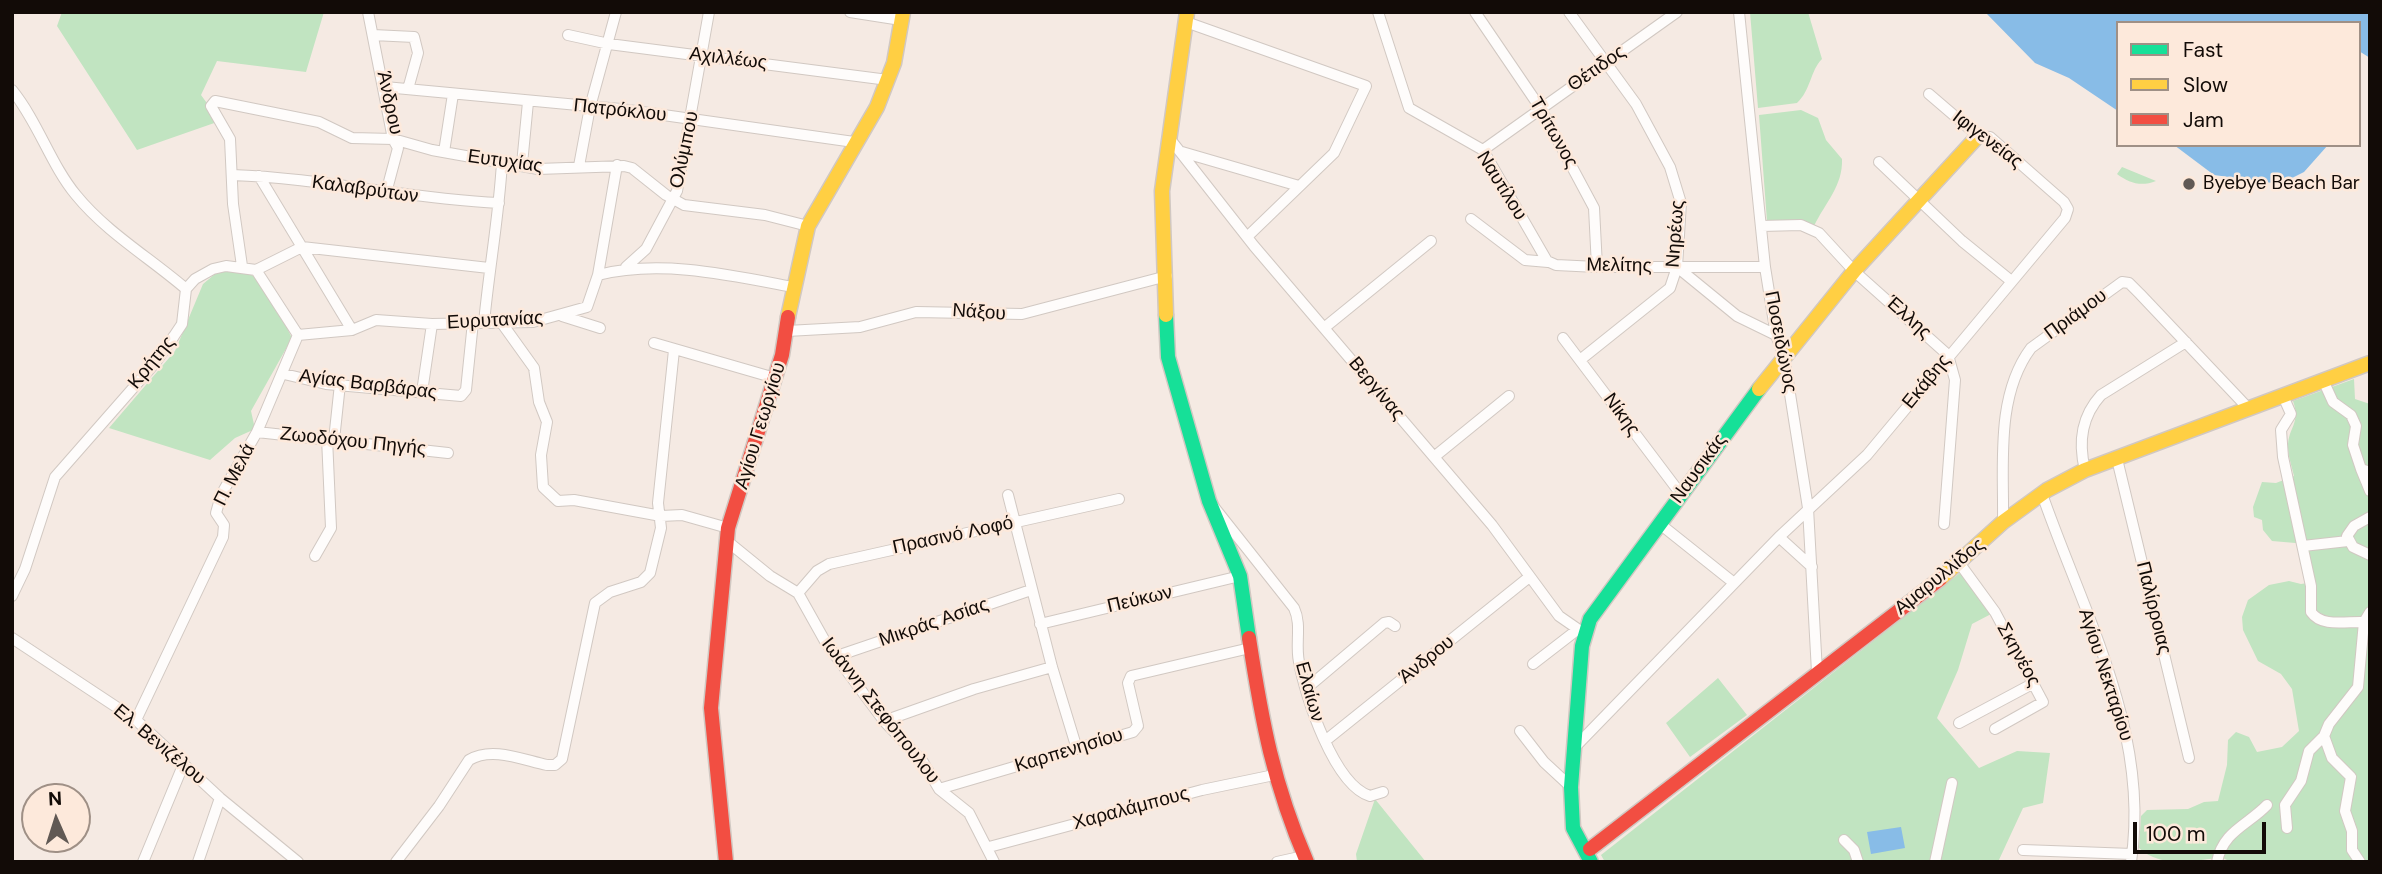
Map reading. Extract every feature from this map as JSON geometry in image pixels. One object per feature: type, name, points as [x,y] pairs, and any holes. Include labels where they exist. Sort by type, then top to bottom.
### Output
[{"type":"street","name":"Άνδρου","points":[[368,12],[385,87],[393,139],[397,142],[398,153],[386,193]]},
{"type":"street","points":[[579,166],[590,107],[616,12]]},
{"type":"street","name":"Ολύμπου","points":[[622,269],[638,259],[668,204],[674,200],[692,119],[709,12]]},
{"type":"street","points":[[850,12],[902,16]]},
{"type":"street","name":"Τρίτωνος","points":[[1475,12],[1541,109],[1595,209],[1597,267]]},
{"type":"street","name":"Νηρέως","points":[[1569,12],[1636,104],[1679,192],[1677,267],[1669,289],[1580,360]]},
{"type":"street","name":"Θέτιδος","points":[[1483,150],[1677,12]]},
{"type":"street","name":"Ποσειδώνος","points":[[1739,12],[1766,267],[1776,335],[1784,356],[1808,508],[1817,672]]},
{"type":"street","name":"Ναυτίλου","points":[[1378,13],[1409,108],[1483,150],[1552,263]]},
{"type":"street","name":"Αγίου Γεωργίου","points":[[726,862],[711,708],[728,534],[775,378],[808,226],[854,142],[877,107],[888,80],[902,16]]},
{"type":"street","points":[[1247,237],[1334,153],[1366,86],[1187,17],[1162,191],[1168,357],[1209,501],[1240,576],[1250,648],[1274,775],[1292,832],[1305,859],[1277,862]]},
{"type":"street","points":[[373,35],[414,37],[418,54],[408,89]]},
{"type":"street","name":"Αχιλλέως","points":[[568,35],[609,44],[888,80]]},
{"type":"street","name":"Πατρόκλου","points":[[385,87],[590,107],[854,142]]},
{"type":"street","points":[[12,90],[34,120],[75,194],[112,230],[186,289],[213,269],[243,266],[256,270],[298,335]]},
{"type":"street","points":[[443,152],[453,94]]},
{"type":"street","name":"Ιφιγενείας","points":[[1929,94],[1978,136],[1990,137],[2064,202],[2068,209],[2065,218]]},
{"type":"street","name":"Ευτυχίας","points":[[232,175],[230,139],[211,106],[212,102],[235,103],[319,122],[352,138],[393,139],[443,152],[546,169],[617,165],[632,169],[684,205],[765,215],[808,226]]},
{"type":"street","points":[[522,164],[528,102]]},
{"type":"street","name":"Ναυσικάς","points":[[1593,857],[1577,840],[1572,821],[1571,788],[1576,746],[1581,632],[1660,524],[1680,492],[1784,356],[1854,271],[1978,136]]},
{"type":"street","name":"Βεργίνας","points":[[1170,139],[1247,237],[1492,525],[1528,578],[1559,616],[1581,632]]},
{"type":"street","points":[[1182,152],[1299,186]]},
{"type":"street","points":[[484,323],[502,162]]},
{"type":"street","points":[[1879,162],[1922,200],[1962,241],[2010,280]]},
{"type":"street","points":[[617,165],[598,275],[622,269],[680,271],[793,287]]},
{"type":"street","points":[[232,175],[243,266]]},
{"type":"street","name":"Καλαβρύτων","points":[[232,175],[499,203]]},
{"type":"street","points":[[259,176],[352,330]]},
{"type":"street","name":"Εκάβης","points":[[1576,746],[1808,508],[1867,455],[2010,280],[2065,218]]},
{"type":"street","name":"Μελίτης","points":[[1471,219],[1525,260],[1597,267],[1766,267]]},
{"type":"street","name":"Έλλης","points":[[1761,226],[1801,225],[1811,228],[1854,271],[1948,355],[1955,380],[1944,524]]},
{"type":"street","points":[[1324,328],[1431,241]]},
{"type":"street","points":[[256,270],[302,247],[489,268]]},
{"type":"street","points":[[1677,267],[1737,316],[1776,335]]},
{"type":"street","name":"Ευρυτανίας","points":[[298,335],[352,330],[376,320],[432,324],[533,322],[587,307],[598,275]]},
{"type":"street","name":"Νάξου","points":[[787,331],[860,327],[916,312],[1022,314],[1167,276]]},
{"type":"street","name":"Πριάμου","points":[[2003,522],[2008,400],[2012,379],[2031,348],[2124,281],[2248,408]]},
{"type":"street","name":"Κρήτης","points":[[12,596],[25,569],[55,477],[155,363],[174,336],[182,324],[186,289]]},
{"type":"street","points":[[561,316],[600,328]]},
{"type":"street","name":"Αγίας Βαρβάρας","points":[[284,374],[340,384],[458,396],[465,393],[473,322]]},
{"type":"street","points":[[501,322],[534,368],[539,401],[547,422],[541,455],[542,483],[547,493],[563,502],[574,500],[661,516],[682,515],[728,534],[769,576],[798,593]]},
{"type":"street","points":[[422,392],[432,324]]},
{"type":"street","name":"Π. Μελά","points":[[136,720],[223,537],[224,525],[216,513],[217,505],[257,432],[284,374],[298,335]]},
{"type":"street","name":"Νίκης","points":[[1563,338],[1680,492]]},
{"type":"street","points":[[2085,470],[2081,441],[2090,407],[2101,395],[2186,342]]},
{"type":"street","points":[[654,344],[775,378]]},
{"type":"street","points":[[396,862],[439,806],[469,760],[476,756],[496,754],[547,765],[562,759],[591,613],[601,597],[646,578],[661,528],[658,503],[674,350]]},
{"type":"street","name":"Αμαρυλλίδος","points":[[1593,857],[1817,672],[1960,564],[2003,522],[2042,494],[2085,470],[2370,363]]},
{"type":"street","points":[[2323,380],[2336,406],[2351,415],[2356,426],[2353,445],[2365,470],[2370,491]]},
{"type":"street","points":[[315,556],[331,528],[330,439],[340,384]]},
{"type":"street","points":[[1434,457],[1509,396]]},
{"type":"street","points":[[2283,396],[2291,414],[2281,430],[2283,457],[2303,546],[2314,617],[2329,623],[2364,622]]},
{"type":"street","name":"Ζωοδόχου Πηγής","points":[[257,432],[448,453]]},
{"type":"street","name":"Παλίρροιας","points":[[2117,458],[2189,758]]},
{"type":"street","name":"Αγίου Νεκταρίου","points":[[2042,494],[2124,724],[2136,787],[2132,858]]},
{"type":"street","points":[[1008,495],[1040,624],[1077,749]]},
{"type":"street","name":"Πρασινό Λοφό","points":[[798,593],[817,571],[829,564],[1119,499]]},
{"type":"street","name":"Ελαίων","points":[[1209,501],[1294,608],[1299,621],[1298,661],[1325,741],[1356,790],[1370,796],[1383,792]]},
{"type":"street","points":[[2347,541],[2354,526],[2370,517]]},
{"type":"street","points":[[1660,524],[1734,583]]},
{"type":"street","points":[[1779,537],[1812,567]]},
{"type":"street","points":[[2303,546],[2347,541]]},
{"type":"street","points":[[2347,541],[2370,555]]},
{"type":"street","name":"Σκηνέος","points":[[1960,564],[1995,612],[2042,698],[2041,706],[1995,729]]},
{"type":"street","name":"Πεύκων","points":[[1040,624],[1240,576]]},
{"type":"street","name":"Άνδρου","points":[[1325,741],[1528,578]]},
{"type":"street","name":"Μικράς Ασίας","points":[[837,656],[1031,590]]},
{"type":"street","name":"Ιωάννη Στεφόπουλου","points":[[798,593],[826,643],[884,721],[923,762],[939,789],[969,813],[989,847],[994,862]]},
{"type":"street","points":[[2287,828],[2285,804],[2301,781],[2309,751],[2324,736],[2329,724],[2358,687],[2364,622],[2370,612]]},
{"type":"street","points":[[1307,688],[1384,623],[1389,622],[1395,626]]},
{"type":"street","points":[[1533,664],[1581,632]]},
{"type":"street","name":"Ελ. Βενιζέλου","points":[[12,638],[136,720],[220,798],[298,862]]},
{"type":"street","name":"Καρπενησίου","points":[[939,789],[1077,749],[1137,728],[1128,681],[1139,674],[1250,648]]},
{"type":"street","points":[[884,721],[974,689],[1052,667]]},
{"type":"street","points":[[1959,723],[2034,683]]},
{"type":"street","points":[[1520,731],[1544,762],[1571,788]]},
{"type":"street","points":[[2324,736],[2332,758],[2351,778],[2345,811],[2352,831],[2352,850],[2360,862]]},
{"type":"street","points":[[143,862],[184,763]]},
{"type":"street","name":"Χαραλάμπους","points":[[989,847],[1202,790],[1274,775]]},
{"type":"street","points":[[1934,862],[1952,783]]},
{"type":"street","points":[[198,862],[220,798]]},
{"type":"street","points":[[2217,862],[2222,845],[2231,833],[2267,805]]},
{"type":"street","points":[[1844,840],[1858,862]]},
{"type":"street","points":[[2023,850],[2132,858]]},
{"type":"green space","points":[[62,12],[324,12],[306,72],[217,61],[201,95],[220,121],[137,150],[57,26]]},
{"type":"green space","points":[[1750,12],[1808,12],[1822,59],[1797,103],[1758,108]]},
{"type":"green space","points":[[1801,110],[1818,118],[1826,140],[1842,159],[1840,178],[1814,226],[1795,220],[1767,221],[1759,115]]},
{"type":"green space","points":[[2122,167],[2156,181],[2145,184],[2131,182],[2117,174]]},
{"type":"green space","points":[[240,268],[258,280],[265,289],[292,338],[251,411],[255,429],[235,438],[210,460],[109,428],[175,351],[203,284],[215,274]]},
{"type":"green space","points":[[2354,379],[2355,399],[2370,404],[2370,862],[2231,862],[2223,858],[2180,862],[2148,855],[2139,848],[2141,816],[2147,810],[2188,809],[2204,802],[2218,801],[2227,765],[2228,740],[2236,732],[2249,737],[2257,752],[2282,747],[2299,731],[2292,689],[2281,674],[2258,661],[2243,630],[2242,617],[2248,600],[2269,585],[2289,581],[2301,584],[2314,582],[2307,544],[2272,541],[2263,530],[2262,520],[2254,517],[2253,507],[2262,482],[2276,483],[2294,476],[2288,447],[2296,415],[2293,401]]},
{"type":"green space","points":[[1965,569],[1993,613],[1972,624],[1958,670],[1937,718],[1979,768],[2017,751],[2050,753],[2043,803],[2023,808],[1998,862],[1605,862],[1601,855]]},
{"type":"green space","points":[[1718,678],[1747,715],[1690,757],[1666,723]]},
{"type":"green space","points":[[1375,799],[1426,862],[1357,862],[1356,854]]},
{"type":"water","points":[[1985,12],[2370,12],[2370,58],[2361,52],[2361,21],[2116,21],[2116,110],[2069,78],[2035,63]]},
{"type":"water","points":[[2177,147],[2326,147],[2304,172],[2280,184],[2214,175]]},
{"type":"water","points":[[1901,827],[1905,848],[1871,854],[1867,832]]},
{"type":"traffic: fast","points":[[1166,315],[1168,357],[1209,501],[1240,576],[1249,638]]},
{"type":"traffic: fast","points":[[1591,862],[1573,828],[1571,787],[1582,646],[1590,619],[1759,389]]},
{"type":"traffic: slow","points":[[788,317],[808,226],[877,107],[894,63],[903,12]]},
{"type":"traffic: slow","points":[[1166,315],[1162,191],[1187,12]]},
{"type":"traffic: slow","points":[[1759,389],[1854,271],[1978,136]]},
{"type":"traffic: slow","points":[[1940,579],[2003,522],[2047,490],[2085,470],[2370,363]]},
{"type":"traffic: jam","points":[[726,862],[711,708],[728,528],[782,355],[788,317]]},
{"type":"traffic: jam","points":[[1590,849],[1940,579]]},
{"type":"traffic: jam","points":[[1249,638],[1270,752],[1285,805],[1307,862]]},
{"type":"place","name":"Byebye Beach Bar","points":[[2189,184]]}]
